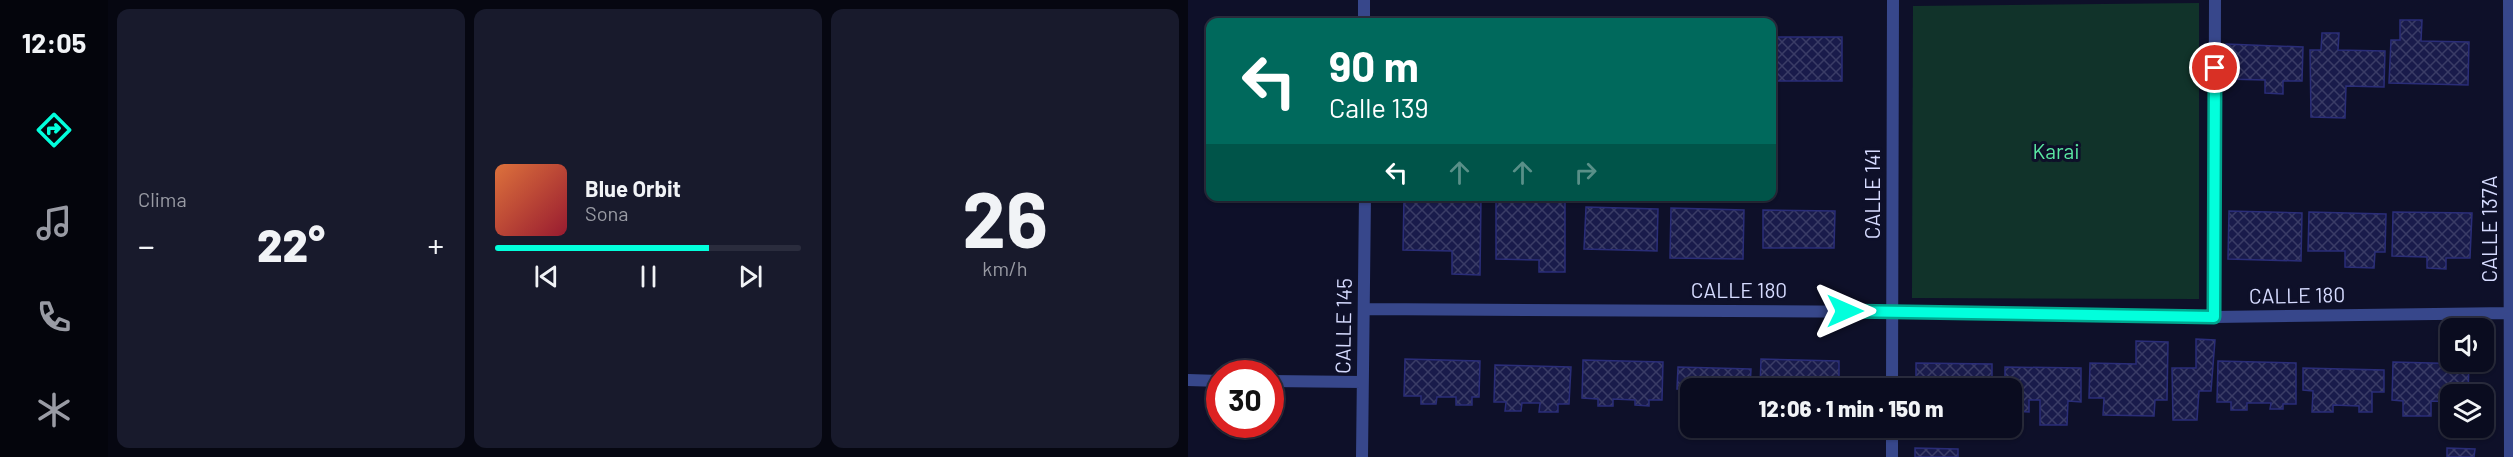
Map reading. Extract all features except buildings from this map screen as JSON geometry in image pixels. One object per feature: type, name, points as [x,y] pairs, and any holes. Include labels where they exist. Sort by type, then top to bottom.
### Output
[{"type":"street","points":[[1364,0],[1364,18]]},
{"type":"street","name":"CALLE 141","points":[[1892,378],[1893,0]]},
{"type":"street","points":[[2214,317],[2215,0]]},
{"type":"street","name":"CALLE 137A","points":[[2509,0],[2510,457]]},
{"type":"street","name":"CALLE 145","points":[[1362,457],[1365,201]]},
{"type":"street","name":"CALLE 180","points":[[1365,309],[1893,312],[2214,317],[2509,313]]},
{"type":"street","points":[[1188,380],[1206,381]]},
{"type":"street","points":[[1284,381],[1362,382]]},
{"type":"street","points":[[1892,438],[1892,457]]},
{"type":"green space","name":"Karai","points":[[2199,3],[2199,299],[1912,298],[1913,6]]},
{"type":"route","points":[[1845,311],[2214,317],[2215,68]]}]
